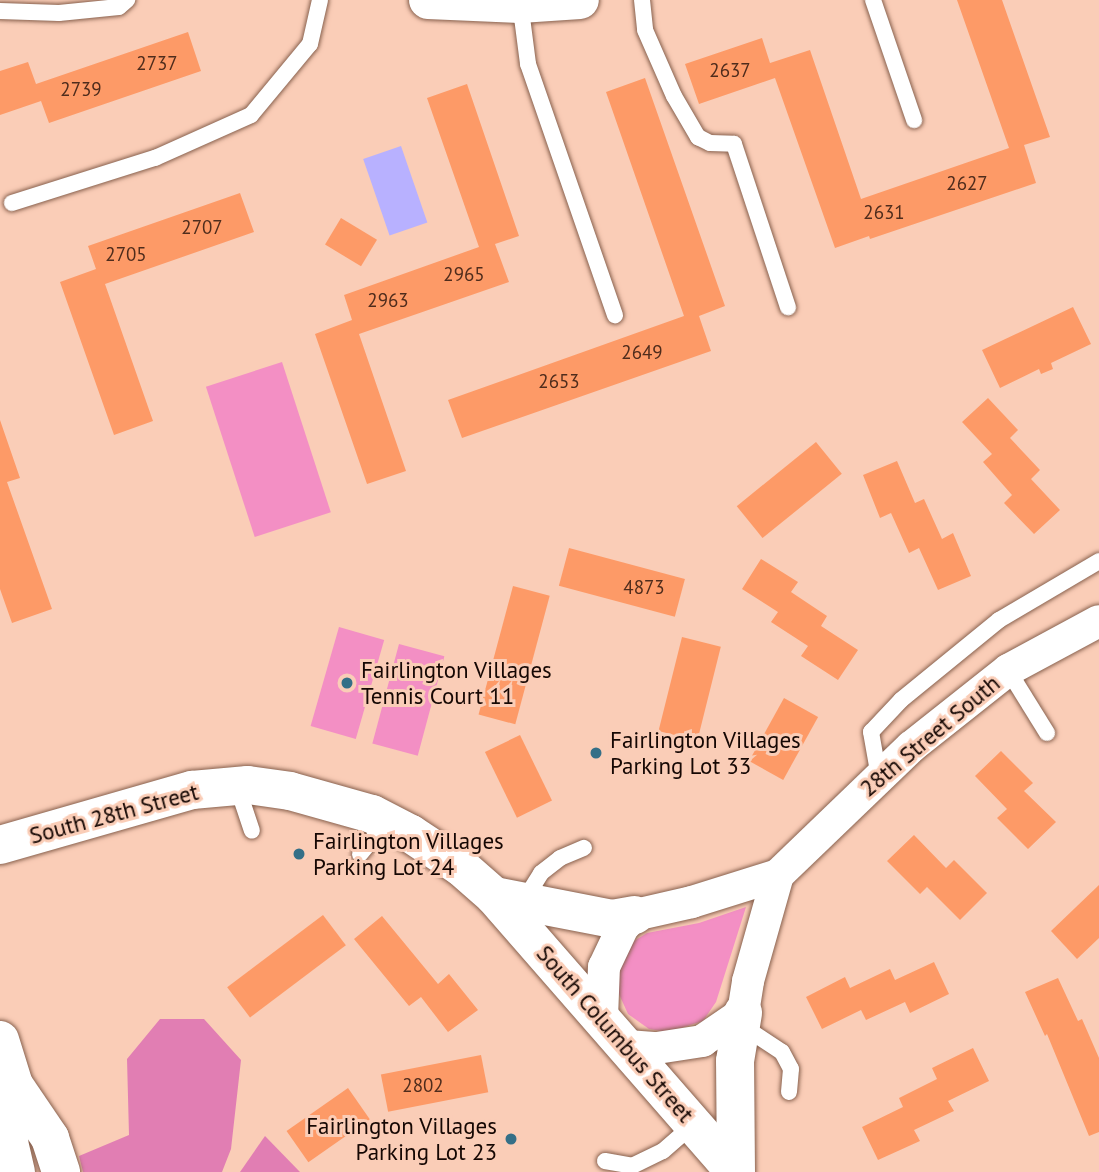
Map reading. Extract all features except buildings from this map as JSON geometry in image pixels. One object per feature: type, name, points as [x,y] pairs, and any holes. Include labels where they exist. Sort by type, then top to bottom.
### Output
[{"type":"street","points":[[428,0],[580,0]]},
{"type":"street","name":"28th Street South","points":[[635,915],[692,902],[778,875],[911,747],[1008,670],[1099,621]]},
{"type":"street","name":"South 28th Street","points":[[0,845],[192,790],[237,786],[290,791],[372,814],[411,834],[509,899]]},
{"type":"street","points":[[736,1172],[736,1061],[748,981],[778,875]]},
{"type":"street","points":[[509,899],[612,919],[635,915]]},
{"type":"street","name":"South Columbus Street","points":[[509,899],[602,1018],[736,1172]]},
{"type":"street","points":[[602,1018],[604,967],[623,927],[635,915]]},
{"type":"street","points":[[627,1046],[657,1048],[702,1041],[742,1019]]},
{"type":"street","points":[[0,1040],[14,1085],[50,1138],[61,1172]]},
{"type":"street","points":[[8,1154],[14,1085]]},
{"type":"lane","points":[[0,11],[71,12],[119,7],[127,0]]},
{"type":"lane","points":[[12,203],[155,158],[251,115],[310,44],[320,0]]},
{"type":"lane","points":[[642,0],[645,30],[674,96],[698,137],[710,143],[734,144],[788,307]]},
{"type":"lane","points":[[873,0],[914,120]]},
{"type":"lane","points":[[520,2],[528,64],[615,315]]},
{"type":"lane","points":[[879,777],[871,732],[901,700],[999,620],[1099,561]]},
{"type":"lane","points":[[1008,670],[1047,733]]},
{"type":"lane","points":[[237,786],[253,831]]},
{"type":"lane","points":[[360,854],[387,822]]},
{"type":"lane","points":[[509,899],[560,858],[584,848]]},
{"type":"lane","points":[[742,1019],[782,1052],[791,1069],[789,1092]]},
{"type":"lane","points":[[605,1161],[632,1166],[663,1151],[694,1124]]},
{"type":"shaded area","points":[[401,146],[427,223],[390,236],[363,159]]},
{"type":"shaded area","points":[[282,362],[331,512],[255,537],[206,387]]},
{"type":"shaded area","name":"Fairlington Villages Tennis Court 11","points":[[339,627],[384,640],[356,739],[311,726]]},
{"type":"shaded area","points":[[399,644],[444,656],[418,756],[372,743]]},
{"type":"shaded area","points":[[746,907],[716,1002],[703,1021],[668,1032],[649,1029],[628,1014],[619,994],[617,979],[634,941],[647,933],[699,923]]},
{"type":"shaded area","points":[[160,1019],[204,1019],[241,1060],[231,1149],[222,1172],[83,1172],[79,1156],[129,1135],[127,1059]]},
{"type":"shaded area","points":[[265,1136],[300,1172],[240,1172]]},
{"type":"place","name":"Fairlington Villages Tennis Court 11","points":[[347,683]]},
{"type":"place","name":"Fairlington Villages Parking Lot 33","points":[[596,753]]},
{"type":"place","name":"Fairlington Villages Parking Lot 24","points":[[299,854]]},
{"type":"place","name":"Fairlington Villages Parking Lot 23","points":[[511,1139]]}]
